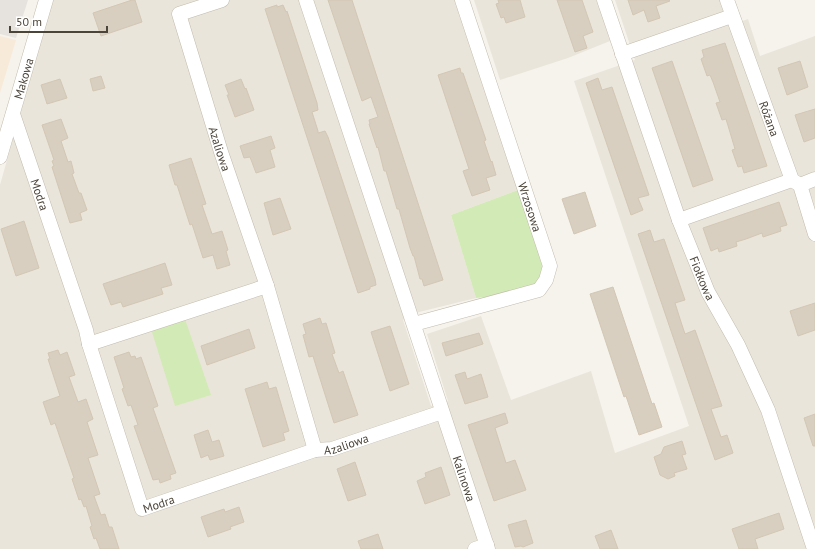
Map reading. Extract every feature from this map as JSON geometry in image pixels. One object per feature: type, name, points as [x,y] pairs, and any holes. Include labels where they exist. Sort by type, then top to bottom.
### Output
[{"type":"street","name":"Makowa","points":[[0,157],[46,0]]},
{"type":"street","name":"Azaliowa","points":[[222,0],[179,14],[221,152],[267,286],[315,450],[332,449],[442,412]]},
{"type":"street","points":[[306,0],[442,412]]},
{"type":"street","name":"Wrzosowa","points":[[414,324],[539,290],[546,280],[550,266],[462,0]]},
{"type":"street","name":"Fiołkowa","points":[[604,0],[679,220],[708,292],[738,345],[768,410],[814,549]]},
{"type":"street","name":"Różana","points":[[727,0],[815,234]]},
{"type":"street","points":[[622,54],[732,16]]},
{"type":"street","name":"Modra","points":[[13,114],[86,330],[89,344],[142,509],[315,450]]},
{"type":"street","points":[[679,220],[796,183],[815,179]]},
{"type":"street","points":[[89,344],[267,286]]},
{"type":"street","name":"Kalinowa","points":[[442,412],[483,548]]},
{"type":"shaded area","points":[[0,0],[28,0],[16,38],[0,34]]},
{"type":"shaded area","points":[[52,0],[455,0],[518,190],[451,215],[476,298],[415,313],[403,320],[431,406],[448,401],[427,334],[481,316],[511,400],[591,371],[615,453],[689,426],[574,81],[635,60],[615,0],[720,0],[729,26],[748,19],[760,56],[815,36],[815,549],[0,549],[0,185]]},
{"type":"shaded area","points":[[474,0],[596,0],[610,41],[568,58],[500,80]]},
{"type":"shaded area","points":[[0,36],[16,40],[0,93]]},
{"type":"green space","points":[[518,190],[541,257],[543,273],[537,286],[513,294],[476,298],[451,215]]},
{"type":"green space","points":[[185,319],[211,395],[175,406],[152,332],[153,329]]},
{"type":"building","points":[[135,0],[142,22],[101,36],[93,13]]},
{"type":"building","points":[[328,0],[352,0],[443,280],[424,286],[422,279],[420,279],[399,209],[397,209],[386,171],[384,171],[378,147],[377,148],[369,124],[369,120],[378,117],[371,97],[362,101]]},
{"type":"building","points":[[498,0],[520,0],[525,17],[506,23],[504,17],[501,18],[496,4],[499,3]]},
{"type":"building","points":[[557,0],[582,0],[593,32],[583,36],[587,48],[575,52]]},
{"type":"building","points":[[628,0],[670,1],[656,6],[660,18],[648,22],[644,10],[633,15]]},
{"type":"building","points":[[277,5],[277,7],[283,5],[286,12],[287,11],[317,103],[318,110],[312,112],[318,133],[325,131],[328,137],[375,279],[376,285],[370,287],[370,289],[358,293],[265,9]]},
{"type":"building","points":[[725,43],[767,166],[744,173],[742,166],[738,167],[732,150],[735,149],[726,119],[722,120],[716,103],[720,102],[710,75],[707,76],[701,59],[704,57],[702,50]]},
{"type":"building","points":[[672,61],[713,180],[693,187],[652,68]]},
{"type":"building","points":[[800,61],[808,87],[787,95],[778,68]]},
{"type":"building","points":[[460,68],[486,140],[484,141],[496,175],[486,178],[490,190],[472,196],[463,171],[469,169],[438,75]]},
{"type":"building","points":[[101,76],[105,88],[93,91],[90,79]]},
{"type":"building","points":[[598,78],[602,90],[612,87],[649,195],[638,198],[643,210],[631,215],[586,83]]},
{"type":"building","points":[[60,79],[67,98],[47,104],[41,85]]},
{"type":"building","points":[[241,79],[254,110],[235,117],[225,85]]},
{"type":"building","points":[[815,109],[815,138],[804,142],[795,115]]},
{"type":"building","points":[[61,119],[68,138],[61,141],[68,162],[71,161],[74,173],[72,174],[87,210],[80,213],[82,220],[70,223],[52,167],[54,166],[52,161],[54,160],[42,125]]},
{"type":"building","points":[[271,136],[275,148],[270,150],[275,167],[256,173],[250,157],[244,158],[240,146]]},
{"type":"building","points":[[191,158],[206,204],[202,205],[212,234],[222,231],[228,250],[226,251],[230,265],[217,269],[213,255],[203,258],[192,224],[190,225],[169,165]]},
{"type":"building","points":[[585,192],[596,226],[574,234],[562,199]]},
{"type":"building","points":[[280,198],[291,229],[273,235],[264,203]]},
{"type":"building","points":[[779,202],[787,225],[780,227],[781,231],[763,237],[762,233],[736,242],[737,246],[719,252],[718,248],[711,251],[703,228]]},
{"type":"building","points":[[24,221],[39,268],[16,276],[1,229]]},
{"type":"building","points":[[650,230],[654,242],[664,239],[685,300],[675,303],[685,334],[695,330],[722,406],[711,409],[721,437],[727,435],[733,453],[715,460],[638,234]]},
{"type":"building","points":[[165,263],[172,285],[161,288],[163,294],[123,307],[121,302],[111,305],[103,284]]},
{"type":"building","points":[[613,287],[652,404],[654,403],[662,427],[639,435],[626,396],[624,397],[590,294]]},
{"type":"building","points":[[815,303],[815,330],[798,336],[790,311]]},
{"type":"building","points":[[320,318],[322,324],[326,323],[335,353],[332,354],[339,373],[343,371],[358,415],[334,423],[313,356],[309,357],[303,335],[306,334],[303,324]]},
{"type":"building","points":[[390,326],[409,384],[390,391],[371,332]]},
{"type":"building","points":[[249,329],[255,348],[207,365],[201,346]]},
{"type":"building","points":[[479,333],[483,344],[446,356],[442,343]]},
{"type":"building","points":[[58,350],[60,355],[67,352],[75,375],[69,377],[78,402],[86,399],[93,419],[87,422],[98,455],[88,458],[100,494],[94,496],[101,515],[105,514],[109,527],[112,527],[119,549],[100,549],[96,538],[94,539],[86,506],[84,507],[81,499],[79,500],[72,479],[74,478],[55,423],[51,425],[43,402],[60,396],[48,359],[50,359],[48,353]]},
{"type":"building","points":[[129,352],[131,357],[135,356],[136,359],[141,357],[158,406],[153,408],[176,473],[170,475],[171,479],[160,483],[159,479],[153,480],[134,426],[138,425],[131,405],[128,406],[122,389],[124,388],[114,357]]},
{"type":"building","points":[[465,372],[467,379],[481,374],[488,397],[465,404],[455,375]]},
{"type":"building","points":[[267,382],[269,389],[276,387],[289,431],[283,433],[285,440],[263,447],[245,389]]},
{"type":"building","points":[[505,413],[508,423],[495,428],[506,463],[515,460],[526,490],[494,501],[468,425]]},
{"type":"building","points":[[815,414],[815,446],[813,446],[804,418]]},
{"type":"building","points":[[208,430],[212,442],[219,440],[224,456],[210,460],[208,455],[201,458],[194,435]]},
{"type":"building","points":[[682,441],[686,454],[682,455],[687,469],[674,473],[675,476],[668,479],[660,475],[654,457],[661,454],[664,447]]},
{"type":"building","points":[[355,462],[366,495],[348,501],[337,469]]},
{"type":"building","points":[[441,467],[450,495],[425,504],[417,481],[426,477],[425,473]]},
{"type":"building","points":[[239,507],[244,522],[230,527],[231,529],[208,537],[201,517],[224,509],[225,512]]},
{"type":"building","points":[[779,513],[784,529],[755,539],[758,549],[739,549],[732,529]]},
{"type":"building","points":[[526,520],[533,543],[523,547],[515,547],[508,525]]},
{"type":"building","points":[[611,530],[618,549],[600,549],[595,536]]},
{"type":"building","points":[[378,534],[383,549],[361,549],[358,541]]}]
